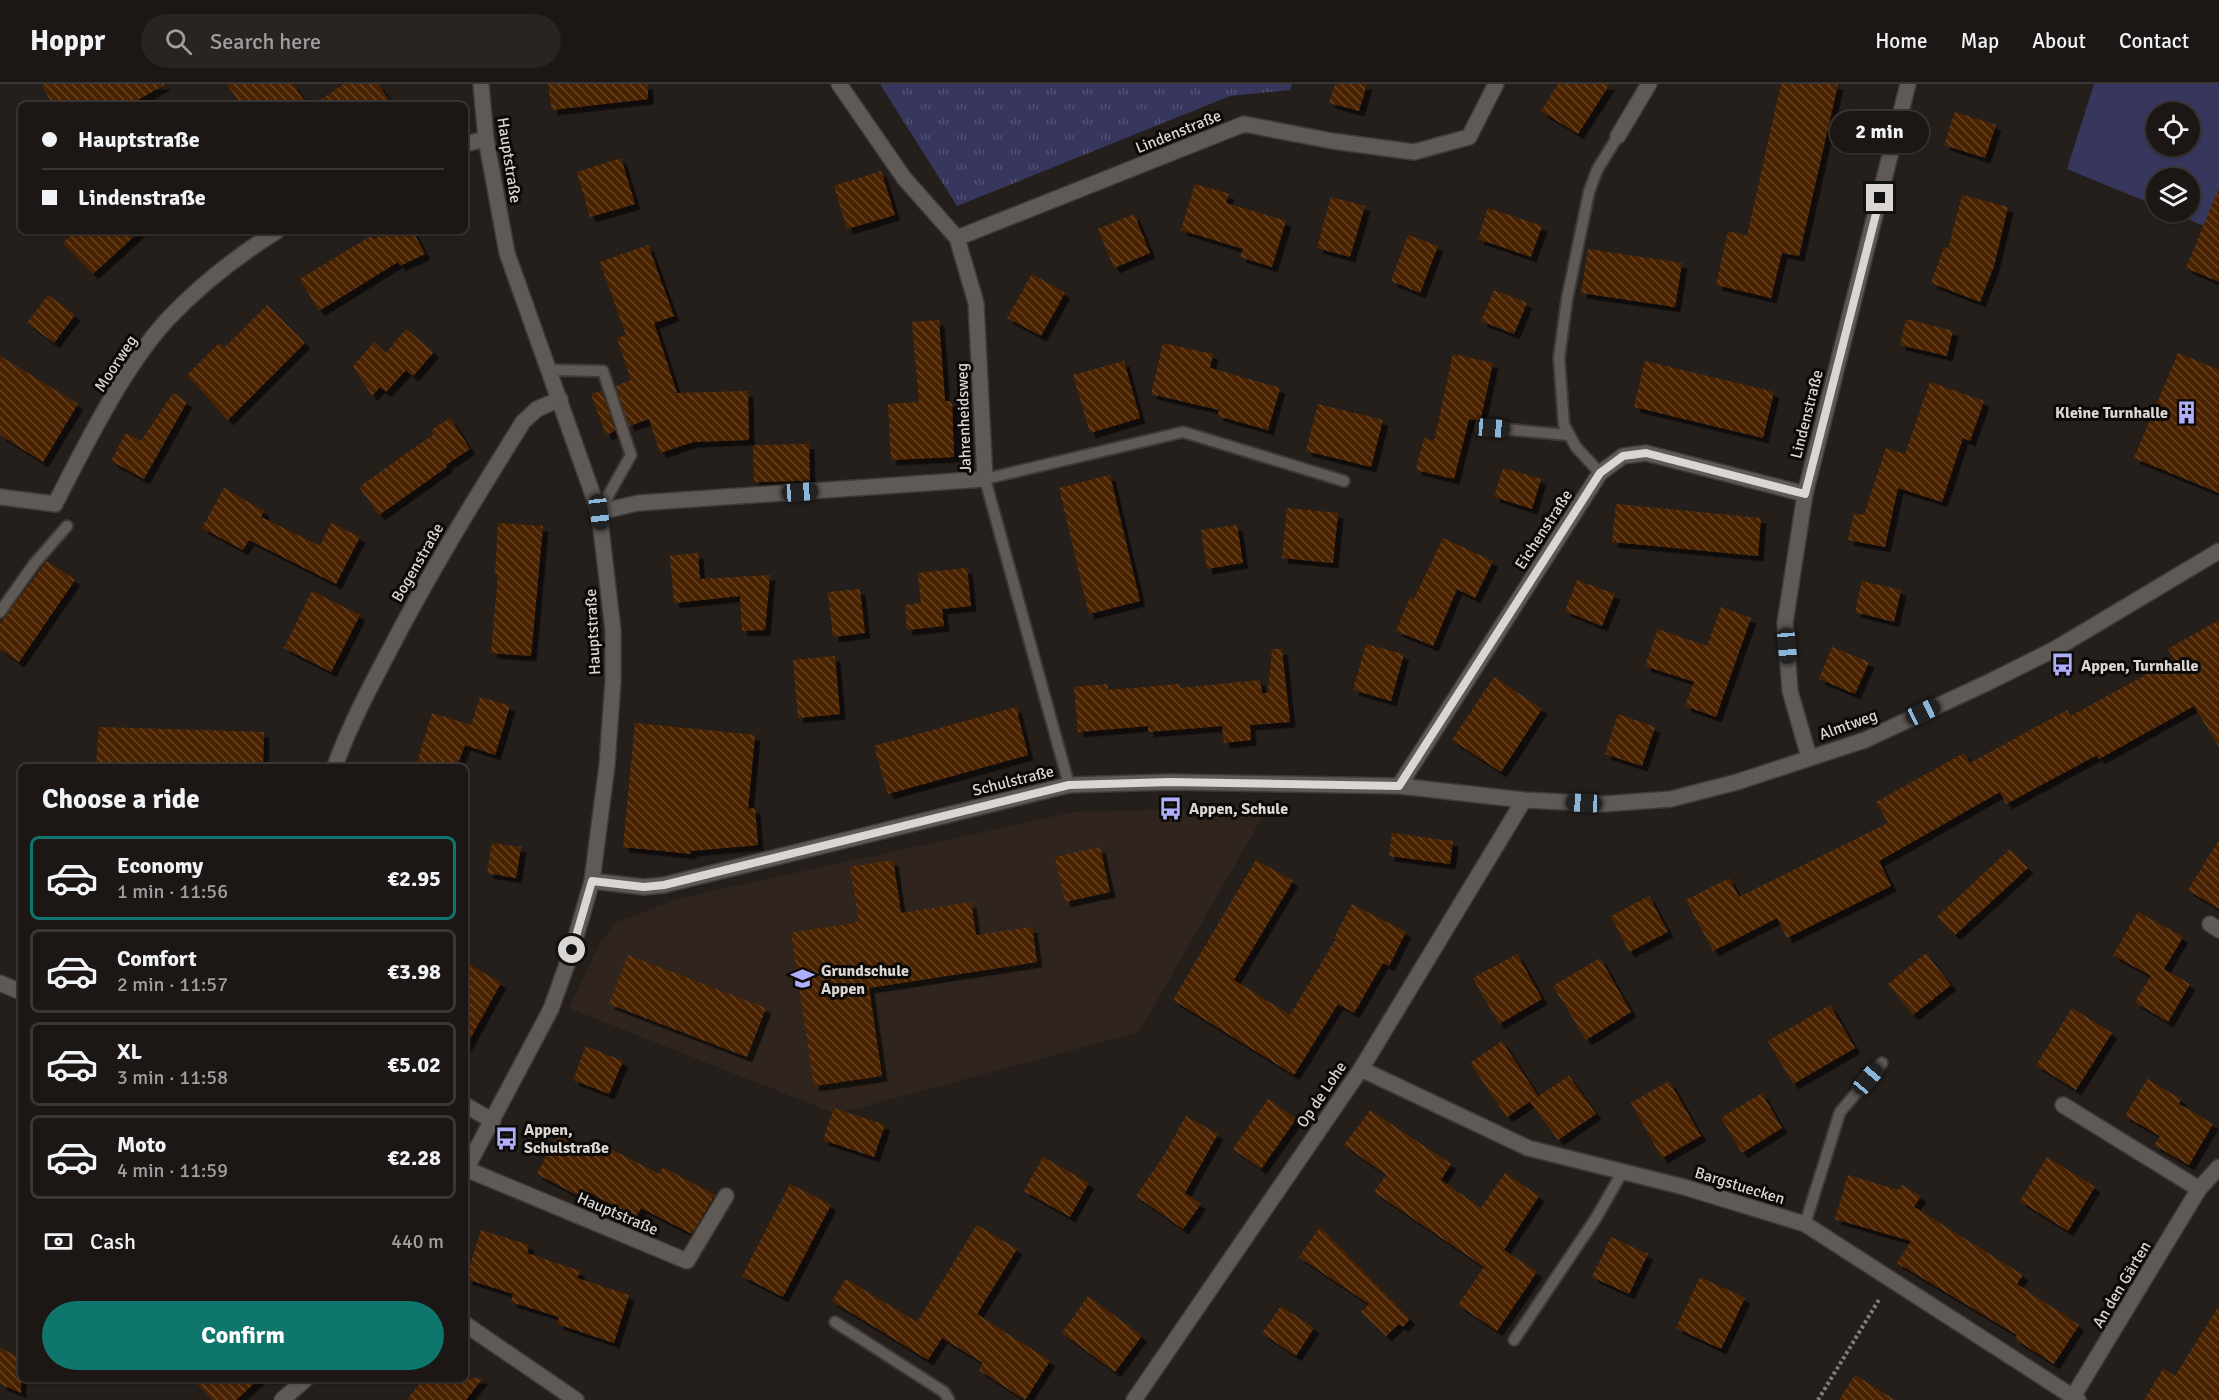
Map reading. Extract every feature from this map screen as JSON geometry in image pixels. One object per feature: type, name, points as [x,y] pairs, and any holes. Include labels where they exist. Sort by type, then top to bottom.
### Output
[{"type":"street","name":"Hauptstraße","points":[[468,1166],[551,1009],[572,950],[592,881],[607,765],[613,681],[613,630],[599,512],[507,253],[486,139],[481,84]]},
{"type":"street","name":"Jahrenheidsweg","points":[[599,512],[638,503],[985,479],[976,303],[957,238],[904,178],[839,84]]},
{"type":"street","name":"Lindenstraße","points":[[957,238],[1244,124],[1332,141],[1414,152],[1468,137],[1496,84]]},
{"type":"street","points":[[1618,136],[1649,84]]},
{"type":"street","name":"Lindenstraße","points":[[1809,756],[1790,691],[1785,623],[1805,494],[1908,84]]},
{"type":"street","points":[[468,143],[486,139]]},
{"type":"street","name":"Moorweg","points":[[0,497],[55,504],[115,395],[140,355],[166,321],[230,263],[273,234]]},
{"type":"street","name":"Bogenstraße","points":[[336,764],[346,734],[417,596],[523,422],[537,409],[560,399]]},
{"type":"street","name":"Eichenstraße","points":[[1399,786],[1600,473],[1623,456],[1646,453],[1805,494]]},
{"type":"street","name":"Almtweg","points":[[1524,800],[1604,804],[1671,799],[1737,782],[1809,756],[1865,740],[2055,649],[2219,551]]},
{"type":"street","name":"Schulstraße","points":[[592,881],[644,887],[664,885],[1069,785],[1170,782],[1399,786],[1524,800]]},
{"type":"street","name":"Op de Lohe","points":[[1134,1400],[1361,1069],[1524,800]]},
{"type":"street","points":[[0,983],[18,991]]},
{"type":"street","name":"Bargstuecken","points":[[1361,1069],[1528,1148],[1684,1186],[1805,1224],[2074,1399]]},
{"type":"street","points":[[2063,1105],[2199,1189]]},
{"type":"street","points":[[468,1107],[493,1121]]},
{"type":"street","name":"An den Gärten","points":[[2074,1399],[2199,1189],[2219,1167]]},
{"type":"street","name":"Hauptstraße","points":[[468,1171],[687,1261],[726,1196]]},
{"type":"street","points":[[468,1326],[576,1400]]},
{"type":"street","points":[[282,1400],[302,1382]]},
{"type":"lane","points":[[1600,473],[1568,435],[1564,425],[1559,358],[1567,299],[1593,180],[1618,136]]},
{"type":"lane","points":[[550,370],[603,371],[631,455],[599,512]]},
{"type":"lane","points":[[1492,428],[1568,435]]},
{"type":"lane","points":[[1069,785],[985,479],[1183,432],[1344,481]]},
{"type":"lane","points":[[0,612],[34,564],[67,526]]},
{"type":"lane","points":[[1805,1224],[1840,1112],[1882,1062]]},
{"type":"lane","points":[[1514,1340],[1596,1218],[1623,1172]]},
{"type":"lane","points":[[835,1322],[944,1392],[949,1400]]},
{"type":"path","points":[[1818,1400],[1891,1279]]},
{"type":"shaded area","points":[[1268,807],[1139,1032],[836,1114],[569,1008],[599,945],[616,922],[685,897],[1075,812]]},
{"type":"green space","points":[[880,84],[1292,84],[1290,90],[1230,96],[957,206]]},
{"type":"green space","points":[[2094,84],[2219,84],[2219,232],[2194,222],[2200,222],[2200,168],[2146,168],[2146,201],[2067,169]]},
{"type":"building","points":[[41,84],[166,84],[134,102],[51,102]]},
{"type":"building","points":[[227,84],[293,84],[305,102],[239,102]]},
{"type":"building","points":[[344,84],[378,84],[390,102],[317,102]]},
{"type":"building","points":[[548,84],[648,84],[648,99],[552,110]]},
{"type":"building","points":[[1335,84],[1367,84],[1359,111],[1329,103]]},
{"type":"building","points":[[1558,84],[1610,84],[1578,134],[1541,111]]},
{"type":"building","points":[[1781,84],[1838,84],[1799,256],[1782,253],[1771,298],[1716,285],[1728,231],[1747,236]]},
{"type":"building","points":[[1955,112],[1996,125],[1985,158],[1944,145]]},
{"type":"building","points":[[621,158],[635,204],[590,217],[577,172]]},
{"type":"building","points":[[881,171],[895,215],[847,229],[834,186]]},
{"type":"building","points":[[1195,184],[1229,194],[1226,203],[1286,221],[1272,267],[1240,257],[1243,249],[1181,230]]},
{"type":"building","points":[[2219,190],[2219,282],[2186,268]]},
{"type":"building","points":[[1962,195],[2008,207],[1994,266],[1980,302],[1931,283],[1944,247],[1948,249]]},
{"type":"building","points":[[1331,197],[1365,206],[1350,257],[1317,248]]},
{"type":"building","points":[[1488,208],[1542,226],[1531,257],[1478,239]]},
{"type":"building","points":[[1134,214],[1150,253],[1114,268],[1098,229]]},
{"type":"building","points":[[73,234],[137,234],[93,274],[63,243]]},
{"type":"building","points":[[383,234],[415,234],[425,254],[400,266],[398,262],[319,311],[300,279],[371,236],[373,239]]},
{"type":"building","points":[[1408,235],[1438,246],[1420,293],[1391,281]]},
{"type":"building","points":[[648,245],[674,316],[654,323],[677,393],[748,391],[749,440],[693,442],[660,453],[649,419],[629,426],[616,386],[631,380],[617,338],[626,335],[600,262]]},
{"type":"building","points":[[1588,249],[1682,263],[1675,307],[1581,293]]},
{"type":"building","points":[[1032,274],[1065,293],[1041,336],[1007,318]]},
{"type":"building","points":[[1494,290],[1527,303],[1514,334],[1481,321]]},
{"type":"building","points":[[48,295],[75,315],[54,343],[27,323]]},
{"type":"building","points":[[267,305],[305,343],[228,420],[187,375],[219,343],[224,348]]},
{"type":"building","points":[[1906,319],[1953,331],[1947,356],[1900,345]]},
{"type":"building","points":[[939,320],[945,401],[952,401],[954,457],[891,460],[888,404],[919,402],[912,322]]},
{"type":"building","points":[[406,329],[434,352],[413,376],[406,370],[386,392],[380,387],[372,396],[353,366],[374,342],[386,353]]},
{"type":"building","points":[[1163,343],[1213,354],[1210,368],[1280,388],[1268,430],[1218,416],[1219,410],[1151,394]]},
{"type":"building","name":"Kleine Turnhalle","points":[[2178,353],[2219,370],[2219,493],[2134,458]]},
{"type":"building","points":[[1453,354],[1493,363],[1480,422],[1469,419],[1454,479],[1416,470],[1424,438],[1434,441]]},
{"type":"building","points":[[0,356],[78,404],[43,462],[0,435]]},
{"type":"building","points":[[1124,361],[1140,418],[1090,433],[1073,375]]},
{"type":"building","points":[[1645,361],[1774,392],[1763,438],[1634,407]]},
{"type":"building","points":[[1930,382],[1984,401],[1970,441],[1963,438],[1942,502],[1898,488],[1885,547],[1848,540],[1854,513],[1864,515],[1886,448],[1905,454]]},
{"type":"building","points":[[602,391],[615,431],[606,435],[591,394]]},
{"type":"building","points":[[173,393],[187,402],[144,479],[111,461],[126,433],[141,441]]},
{"type":"building","points":[[1318,404],[1383,420],[1371,467],[1306,451]]},
{"type":"building","points":[[450,418],[470,449],[379,515],[359,487],[434,434],[431,430]]},
{"type":"building","points":[[809,444],[810,481],[754,482],[753,445]]},
{"type":"building","points":[[1503,468],[1541,479],[1532,509],[1494,497]]},
{"type":"building","points":[[1110,475],[1140,601],[1089,614],[1059,488]]},
{"type":"building","points":[[224,488],[264,511],[261,517],[320,546],[331,523],[360,537],[336,584],[249,540],[243,550],[202,528]]},
{"type":"building","points":[[1616,504],[1761,518],[1758,556],[1612,542]]},
{"type":"building","points":[[1287,508],[1338,513],[1333,563],[1282,558]]},
{"type":"building","points":[[498,523],[543,526],[531,656],[491,653],[498,574],[495,574]]},
{"type":"building","points":[[1237,525],[1243,563],[1207,569],[1201,530]]},
{"type":"building","points":[[1443,538],[1493,561],[1475,598],[1457,589],[1433,646],[1396,631],[1410,597],[1414,599]]},
{"type":"building","points":[[698,553],[700,579],[770,575],[765,630],[742,631],[740,596],[674,603],[670,556]]},
{"type":"building","points":[[47,561],[75,580],[19,662],[0,649],[0,624]]},
{"type":"building","points":[[967,568],[971,606],[942,609],[944,626],[907,630],[905,605],[921,603],[918,573]]},
{"type":"building","points":[[1577,580],[1615,594],[1602,626],[1565,611]]},
{"type":"building","points":[[1862,581],[1901,590],[1894,622],[1855,612]]},
{"type":"building","points":[[860,589],[865,633],[833,637],[828,592]]},
{"type":"building","points":[[312,591],[360,615],[331,672],[284,648]]},
{"type":"building","points":[[1721,607],[1751,618],[1716,717],[1685,706],[1694,682],[1645,666],[1658,629],[1707,646]]},
{"type":"building","points":[[2219,620],[2219,747],[2194,706],[2099,759],[2097,755],[2006,804],[2000,792],[1879,861],[1891,886],[1787,938],[1777,918],[1713,951],[1686,900],[1729,878],[1739,897],[1888,823],[1876,802],[1964,753],[1970,763],[2067,710],[2071,716],[2174,659],[2168,649]]},
{"type":"building","points":[[1366,644],[1404,654],[1391,701],[1353,690]]},
{"type":"building","points":[[1832,647],[1869,662],[1855,694],[1819,679]]},
{"type":"building","points":[[1272,649],[1282,649],[1290,722],[1250,725],[1251,740],[1224,743],[1222,726],[1148,732],[1148,726],[1078,732],[1074,687],[1108,684],[1108,690],[1180,684],[1180,688],[1260,680],[1262,693],[1268,693]]},
{"type":"building","points":[[835,656],[840,714],[798,718],[793,660]]},
{"type":"building","points":[[1494,677],[1542,709],[1501,772],[1452,740]]},
{"type":"building","points":[[480,697],[510,706],[495,755],[465,745],[458,764],[417,764],[432,713],[471,725]]},
{"type":"building","points":[[1016,707],[1028,755],[888,794],[874,746]]},
{"type":"building","points":[[1618,714],[1655,727],[1642,766],[1605,754]]},
{"type":"building","points":[[635,723],[755,735],[748,809],[755,808],[758,845],[691,851],[691,854],[623,847]]},
{"type":"building","points":[[99,727],[264,732],[263,764],[96,764]]},
{"type":"building","points":[[1392,833],[1453,841],[1450,864],[1389,856]]},
{"type":"building","points":[[2219,840],[2219,909],[2188,890]]},
{"type":"building","points":[[492,843],[521,847],[516,878],[487,873]]},
{"type":"building","points":[[1100,847],[1110,892],[1065,902],[1055,857]]},
{"type":"building","points":[[2010,849],[2028,868],[1955,935],[1937,917]]},
{"type":"building","points":[[893,860],[901,913],[971,902],[976,935],[1032,927],[1037,962],[869,988],[882,1076],[814,1086],[791,933],[859,922],[850,867]]},
{"type":"building","points":[[1256,860],[1293,881],[1234,980],[1290,1015],[1336,939],[1334,938],[1352,904],[1406,932],[1389,966],[1383,963],[1354,1013],[1338,1004],[1294,1075],[1173,1000]]},
{"type":"building","points":[[1649,896],[1668,932],[1629,952],[1611,916]]},
{"type":"building","points":[[2138,912],[2183,937],[2164,969],[2190,984],[2168,1022],[2135,1002],[2151,976],[2113,955]]},
{"type":"building","points":[[1926,953],[1951,985],[1913,1015],[1888,984]]},
{"type":"building","points":[[1517,954],[1542,999],[1499,1024],[1473,978]]},
{"type":"building","points":[[628,955],[766,1008],[747,1057],[609,1004]]},
{"type":"building","points":[[1600,958],[1631,1012],[1586,1040],[1553,986]]},
{"type":"building","points":[[468,964],[501,983],[468,1043]]},
{"type":"building","points":[[1830,1005],[1855,1048],[1793,1084],[1768,1041]]},
{"type":"building","points":[[2072,1008],[2112,1033],[2076,1090],[2036,1065]]},
{"type":"building","points":[[1502,1041],[1538,1096],[1507,1117],[1470,1063]]},
{"type":"building","points":[[586,1046],[623,1061],[609,1094],[573,1080]]},
{"type":"building","points":[[1569,1076],[1596,1114],[1558,1140],[1530,1102]]},
{"type":"building","points":[[2147,1079],[2181,1099],[2179,1104],[2213,1124],[2189,1165],[2154,1145],[2160,1136],[2125,1116]]},
{"type":"building","points":[[1669,1081],[1701,1136],[1662,1158],[1631,1103]]},
{"type":"building","points":[[1762,1093],[1782,1128],[1742,1153],[1721,1118]]},
{"type":"building","points":[[1268,1099],[1296,1119],[1261,1169],[1233,1149]]},
{"type":"building","points":[[834,1108],[885,1125],[874,1157],[823,1140]]},
{"type":"building","points":[[1370,1110],[1451,1164],[1441,1180],[1481,1208],[1505,1173],[1539,1196],[1504,1250],[1537,1272],[1497,1331],[1458,1305],[1484,1267],[1374,1192],[1386,1175],[1344,1145]]},
{"type":"building","points":[[1186,1116],[1218,1134],[1185,1193],[1201,1204],[1183,1229],[1136,1196],[1163,1157]]},
{"type":"building","points":[[559,1132],[606,1158],[611,1149],[659,1174],[663,1167],[715,1195],[692,1234],[641,1208],[636,1218],[588,1192],[584,1199],[537,1174]]},
{"type":"building","points":[[1043,1157],[1089,1183],[1070,1217],[1024,1191]]},
{"type":"building","points":[[2047,1157],[2095,1187],[2068,1231],[2020,1201]]},
{"type":"building","points":[[1848,1175],[1898,1190],[1902,1185],[1921,1196],[1914,1207],[2023,1275],[2017,1284],[2079,1325],[2054,1364],[2015,1339],[2017,1335],[1897,1263],[1911,1241],[1835,1219]]},
{"type":"building","points":[[790,1184],[831,1205],[783,1297],[742,1276]]},
{"type":"building","points":[[977,1225],[1017,1249],[977,1314],[1050,1361],[1025,1400],[979,1370],[983,1363],[942,1338],[928,1360],[832,1301],[846,1279],[917,1322]]},
{"type":"building","points":[[1320,1227],[1410,1319],[1403,1327],[1399,1324],[1386,1336],[1361,1312],[1369,1304],[1299,1257]]},
{"type":"building","points":[[481,1230],[529,1245],[527,1253],[580,1271],[577,1278],[629,1295],[614,1343],[557,1324],[559,1317],[511,1302],[513,1294],[468,1280],[468,1272]]},
{"type":"building","points":[[1611,1237],[1648,1254],[1629,1294],[1592,1277]]},
{"type":"building","points":[[1700,1277],[1745,1298],[1721,1349],[1676,1328]]},
{"type":"building","points":[[1088,1296],[1142,1336],[1115,1372],[1062,1333]]},
{"type":"building","points":[[1281,1306],[1314,1328],[1296,1356],[1262,1333]]},
{"type":"building","points":[[2219,1306],[2219,1400],[2144,1400],[2163,1369],[2175,1376]]},
{"type":"building","points":[[0,1348],[18,1357],[18,1382],[21,1382],[21,1393],[0,1384]]},
{"type":"building","points":[[1855,1375],[1895,1400],[1839,1400]]},
{"type":"building","points":[[468,1378],[483,1378],[466,1400],[407,1400],[421,1382],[468,1382]]},
{"type":"building","points":[[196,1382],[256,1382],[236,1400],[212,1400]]},
{"type":"place","name":"Kleine Turnhalle","points":[[2186,412]]},
{"type":"place","name":"Appen, Turnhalle","points":[[2063,665]]},
{"type":"place","name":"Appen, Schule","points":[[1171,808]]},
{"type":"place","name":"Grundschule Appen","points":[[803,979]]},
{"type":"place","name":"Appen, Schulstraße","points":[[506,1138]]},
{"type":"route","points":[[572,950],[592,881],[620,886],[664,885],[1069,785],[1170,782],[1399,786],[1600,473],[1623,456],[1646,453],[1805,494],[1880,198]]}]
